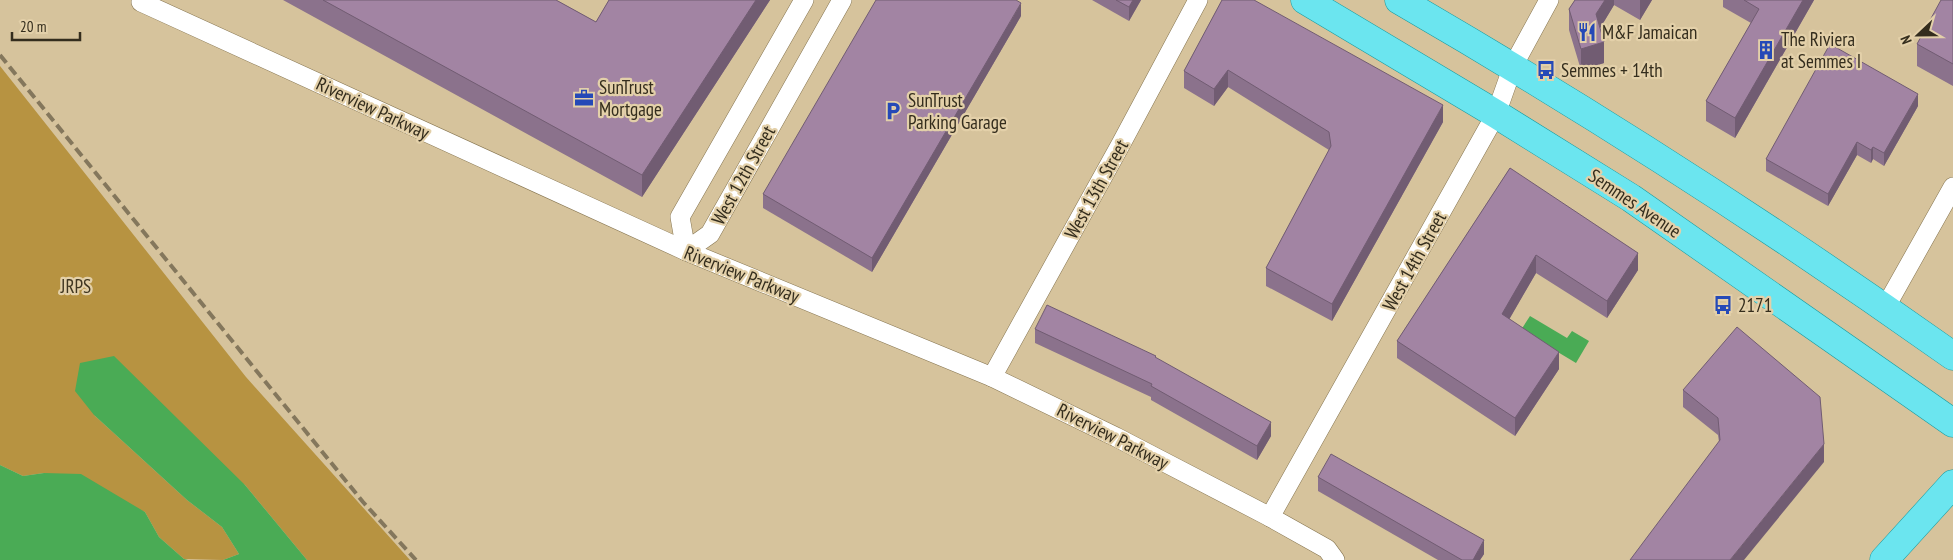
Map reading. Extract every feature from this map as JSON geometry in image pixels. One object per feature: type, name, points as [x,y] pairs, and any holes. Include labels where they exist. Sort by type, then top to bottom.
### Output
[{"type":"main road","name":"Semmes Avenue","points":[[1305,0],[1496,114],[1631,198],[1953,423]]},
{"type":"main road","points":[[1399,0],[1513,66],[1723,199],[1953,356]]},
{"type":"main road","points":[[1884,560],[1953,484]]},
{"type":"street","name":"West 12th Street","points":[[804,0],[680,217],[686,251],[710,234],[842,0]]},
{"type":"street","name":"West 13th Street","points":[[992,377],[1119,148],[1198,0]]},
{"type":"street","name":"West 14th Street","points":[[1270,517],[1496,114],[1513,66],[1549,0]]},
{"type":"street","name":"Riverview Parkway","points":[[141,1],[686,251],[992,377],[1116,437],[1270,517],[1327,549],[1335,560]]},
{"type":"street","points":[[1885,308],[1953,187]]},
{"type":"green space","name":"JRPS","points":[[0,66],[246,377],[410,560],[307,560],[245,485],[94,415],[187,500],[222,527],[239,554],[223,560],[184,559],[159,537],[145,512],[44,473],[23,476],[0,465]]},
{"type":"shaded area","points":[[1530,316],[1567,338],[1572,331],[1589,341],[1576,363],[1521,330]]},
{"type":"shaded area","points":[[114,356],[245,485],[307,560],[223,560],[239,554],[222,527],[187,500],[94,415],[75,391],[80,363]]},
{"type":"shaded area","points":[[0,465],[23,476],[44,473],[81,474],[145,512],[159,537],[184,559],[188,560],[0,560]]},
{"type":"building","name":"SunTrust Mortgage","points":[[323,0],[556,0],[596,22],[609,0],[756,0],[642,175]]},
{"type":"building","name":"SunTrust Parking Garage","points":[[876,0],[1016,0],[1021,3],[872,258],[763,194]]},
{"type":"building","points":[[1116,0],[1133,0],[1129,7]]},
{"type":"building","points":[[1222,0],[1254,0],[1443,105],[1332,304],[1266,268],[1331,146],[1329,132],[1228,70],[1214,89],[1184,71]]},
{"type":"building","points":[[1575,0],[1605,0],[1596,14],[1604,42],[1581,49],[1569,9]]},
{"type":"building","points":[[1744,0],[1803,0],[1735,118],[1706,101],[1759,9]]},
{"type":"building","points":[[1941,0],[1953,0],[1953,64],[1917,44]]},
{"type":"building","points":[[1830,44],[1918,94],[1884,153],[1873,147],[1871,150],[1857,142],[1828,194],[1766,159]]},
{"type":"building","points":[[1510,168],[1638,253],[1607,301],[1536,255],[1502,314],[1559,352],[1515,418],[1397,341]]},
{"type":"building","points":[[1047,305],[1156,356],[1271,422],[1257,446],[1151,386],[1152,384],[1035,329]]},
{"type":"building","points":[[1737,327],[1820,397],[1824,444],[1730,560],[1630,560],[1720,440],[1718,418],[1683,390]]},
{"type":"building","points":[[1331,454],[1484,540],[1473,560],[1462,560],[1318,477]]},
{"type":"railway","points":[[0,55],[363,502],[416,560]]},
{"type":"place","name":"M&F Jamaican","points":[[1587,32]]},
{"type":"place","name":"The Riviera at Semmes I","points":[[1766,50]]},
{"type":"place","name":"Semmes + 14th","points":[[1546,70]]},
{"type":"place","name":"SunTrust Mortgage","points":[[584,98]]},
{"type":"place","name":"SunTrust Parking Garage","points":[[893,111]]},
{"type":"place","name":"2171","points":[[1723,305]]}]
